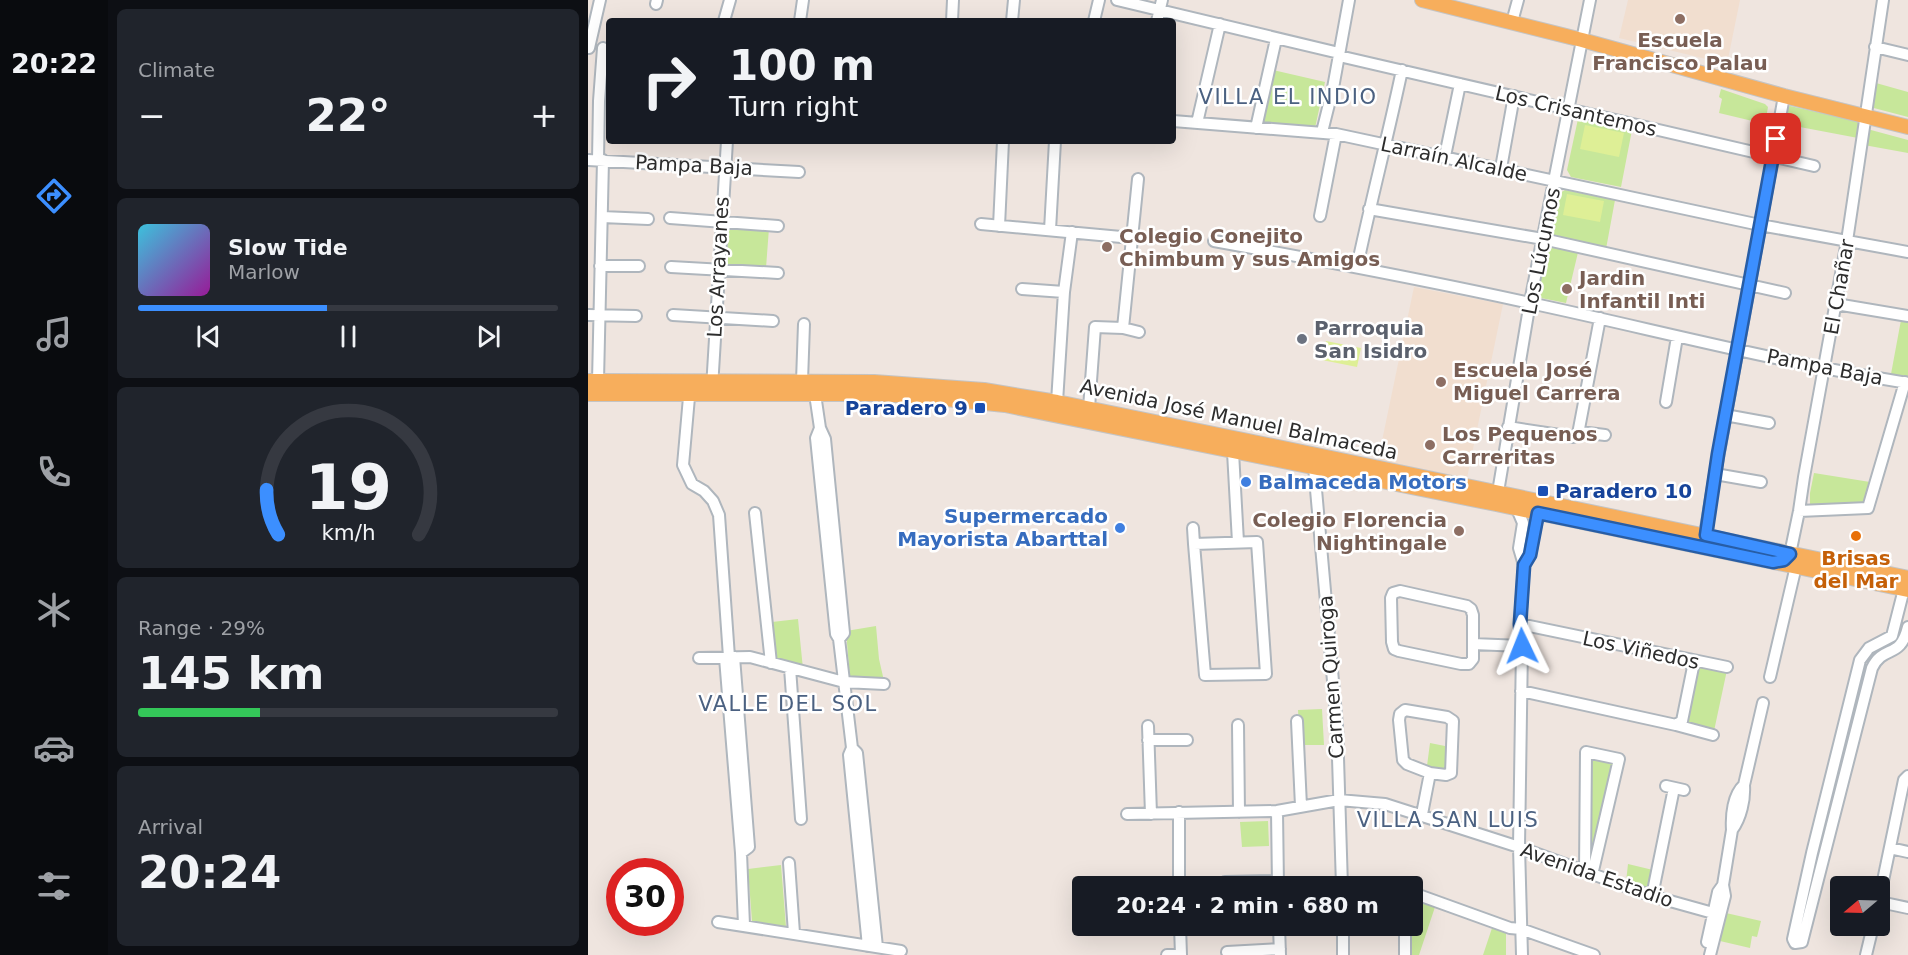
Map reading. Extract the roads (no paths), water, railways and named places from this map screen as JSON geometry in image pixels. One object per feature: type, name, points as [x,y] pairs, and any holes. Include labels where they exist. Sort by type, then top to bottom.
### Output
[{"type":"main road","points":[[1422,0],[1458,4],[1512,22],[1784,96],[1908,127]]},
{"type":"main road","name":"Avenida José Manuel Balmaceda","points":[[593,381],[690,388]]},
{"type":"main road","name":"Avenida José Manuel Balmaceda","points":[[712,388],[802,381],[912,384],[960,387],[1057,402],[1539,507],[1773,562],[1793,560]]},
{"type":"main road","name":"Avenida José Manuel Balmaceda","points":[[588,394],[712,388],[815,394],[915,396],[1005,405],[1088,420],[1233,452],[1497,498],[1517,509],[1539,507],[1706,535],[1793,560],[1907,586]]},
{"type":"street","points":[[593,381],[593,316],[600,266],[602,217],[597,160],[604,101],[606,49],[588,48],[600,0]]},
{"type":"street","points":[[725,18],[730,0]]},
{"type":"street","points":[[801,18],[804,0]]},
{"type":"street","points":[[952,18],[953,0]]},
{"type":"street","points":[[1012,18],[1014,0]]},
{"type":"street","points":[[1095,18],[1099,0]]},
{"type":"street","name":"Los Crisantemos","points":[[1117,0],[1460,84],[1814,166]]},
{"type":"street","points":[[1322,132],[1349,0]]},
{"type":"street","points":[[1512,22],[1518,0]]},
{"type":"street","name":"Los Lúcumos","points":[[1497,498],[1530,302],[1590,0]]},
{"type":"street","name":"El Chañar","points":[[1770,677],[1793,560],[1799,511],[1847,241],[1883,0]]},
{"type":"street","points":[[1197,123],[1220,24]]},
{"type":"street","points":[[1256,128],[1276,39]]},
{"type":"street","points":[[1875,47],[1908,55]]},
{"type":"street","points":[[1357,267],[1402,70]]},
{"type":"street","points":[[1445,156],[1460,84]]},
{"type":"street","points":[[1501,168],[1514,96]]},
{"type":"street","points":[[1706,535],[1725,415],[1784,96]]},
{"type":"street","name":"Larraín Alcalde","points":[[1176,121],[1336,134],[1760,225],[1847,241],[1907,248]]},
{"type":"street","points":[[1320,216],[1336,134]]},
{"type":"street","name":"Los Arrayanes","points":[[712,388],[727,144]]},
{"type":"street","points":[[999,226],[1003,144]]},
{"type":"street","points":[[1050,230],[1055,144]]},
{"type":"street","name":"Pampa Baja","points":[[597,160],[799,172]]},
{"type":"street","points":[[1123,328],[1138,179]]},
{"type":"street","points":[[1369,209],[1543,239],[1785,293]]},
{"type":"street","points":[[602,217],[648,219]]},
{"type":"street","points":[[669,218],[778,226]]},
{"type":"street","points":[[981,224],[1132,238]]},
{"type":"street","points":[[1057,402],[1064,292],[1071,232]]},
{"type":"street","name":"Pampa Baja","points":[[1214,241],[1530,302],[1737,350],[1906,383]]},
{"type":"street","points":[[600,266],[639,266]]},
{"type":"street","points":[[670,267],[778,273]]},
{"type":"street","points":[[1022,289],[1064,292]]},
{"type":"street","points":[[1836,304],[1908,316]]},
{"type":"street","points":[[673,315],[773,321]]},
{"type":"street","points":[[593,316],[636,316]]},
{"type":"street","points":[[1508,427],[1573,437],[1580,432],[1600,318]]},
{"type":"street","points":[[802,381],[804,324]]},
{"type":"street","points":[[1089,408],[1096,327],[1123,328],[1139,332]]},
{"type":"street","points":[[1666,402],[1677,337]]},
{"type":"street","points":[[1799,511],[1868,508],[1906,383]]},
{"type":"street","points":[[690,388],[683,465],[692,484],[713,501],[718,514],[738,760],[749,847],[741,853],[744,925]]},
{"type":"street","points":[[815,394],[820,428],[816,438],[828,509],[835,572],[836,634],[839,639],[852,748],[857,753],[859,815],[873,946]]},
{"type":"street","points":[[1725,415],[1769,423]]},
{"type":"street","points":[[1580,432],[1605,435]]},
{"type":"street","points":[[1233,452],[1238,542]]},
{"type":"street","name":"Carmen Quiroga","points":[[1314,467],[1336,726],[1341,876]]},
{"type":"street","points":[[1715,474],[1761,482]]},
{"type":"street","points":[[1524,565],[1530,555],[1539,507]]},
{"type":"street","points":[[1517,509],[1522,523],[1520,548],[1524,565],[1520,624],[1522,646],[1519,847],[1522,955]]},
{"type":"street","points":[[755,513],[771,663]]},
{"type":"street","points":[[1193,528],[1194,544],[1204,675],[1266,674],[1257,542],[1194,544]]},
{"type":"street","points":[[1907,586],[1892,636],[1864,653],[1812,853],[1793,939],[1795,943],[1802,942],[1872,668],[1876,659],[1896,650],[1902,644],[1908,627]]},
{"type":"street","points":[[1400,591],[1467,606],[1473,615],[1473,644],[1473,659],[1469,664],[1394,649],[1391,598],[1393,592],[1400,591]]},
{"type":"street","name":"Los Viñedos","points":[[1520,624],[1727,667]]},
{"type":"street","points":[[1473,644],[1522,646]]},
{"type":"street","points":[[699,658],[750,657],[844,682],[884,684]]},
{"type":"street","points":[[1676,725],[1682,721],[1693,667],[1687,660]]},
{"type":"street","points":[[790,668],[801,819]]},
{"type":"street","points":[[1521,691],[1713,735]]},
{"type":"street","points":[[1851,696],[1864,699]]},
{"type":"street","points":[[1710,955],[1725,896],[1723,885],[1732,830],[1731,819],[1738,790],[1744,784],[1763,703]]},
{"type":"street","points":[[1405,710],[1447,717],[1453,722],[1451,773],[1446,775],[1430,773],[1407,764],[1403,759],[1399,720],[1400,714],[1405,710]]},
{"type":"street","points":[[1297,721],[1301,806]]},
{"type":"street","points":[[1238,725],[1239,812]]},
{"type":"street","points":[[1148,726],[1151,814]]},
{"type":"street","points":[[1148,740],[1187,740]]},
{"type":"street","points":[[1586,752],[1619,759],[1588,873],[1586,752]]},
{"type":"street","points":[[1422,814],[1430,773]]},
{"type":"street","points":[[1884,876],[1890,848],[1903,816],[1904,780],[1908,776]]},
{"type":"street","points":[[1831,779],[1843,782]]},
{"type":"street","points":[[1653,896],[1674,788]]},
{"type":"street","name":"Avenida Estadio","points":[[1128,814],[1277,811],[1339,800],[1385,804],[1519,847],[1653,896],[1713,913]]},
{"type":"street","points":[[1277,811],[1278,876]]},
{"type":"street","points":[[1179,812],[1179,876]]},
{"type":"street","points":[[1890,848],[1908,852]]},
{"type":"street","points":[[1812,853],[1824,856]]},
{"type":"street","points":[[789,863],[794,933]]},
{"type":"street","points":[[1705,955],[1718,892],[1723,885]]},
{"type":"street","points":[[1423,898],[1594,955]]},
{"type":"street","points":[[1890,904],[1908,908]]},
{"type":"street","points":[[718,922],[902,951]]},
{"type":"street","points":[[1167,955],[1181,955],[1180,936]]},
{"type":"street","points":[[1227,952],[1280,952],[1279,936]]},
{"type":"street","points":[[1342,936],[1343,955]]},
{"type":"street","points":[[1405,936],[1406,955]]},
{"type":"street","points":[[1868,955],[1871,936]]},
{"type":"place","name":"Escuela Francisco Palau","points":[[1680,19]]},
{"type":"place","name":"Colegio Conejito Chimbum y sus Amigos","points":[[1107,247]]},
{"type":"place","name":"Jardin Infantil Inti","points":[[1567,289]]},
{"type":"place","name":"Parroquia San Isidro","points":[[1302,339]]},
{"type":"place","name":"Escuela José Miguel Carrera","points":[[1441,382]]},
{"type":"place","name":"Paradero 9","points":[[980,408]]},
{"type":"place","name":"Los Pequenos Carreritas","points":[[1430,445]]},
{"type":"place","name":"Balmaceda Motors","points":[[1246,482]]},
{"type":"place","name":"Paradero 10","points":[[1543,491]]},
{"type":"place","name":"Supermercado Mayorista Abarttal","points":[[1120,528]]},
{"type":"place","name":"Colegio Florencia Nightingale","points":[[1459,531]]},
{"type":"place","name":"Brisas del Mar","points":[[1856,536]]},
{"type":"district","name":"VILLA EL INDIO","points":[[1288,97]]},
{"type":"district","name":"VALLE DEL SOL","points":[[788,704]]},
{"type":"district","name":"VILLA SAN LUIS","points":[[1448,820]]}]
